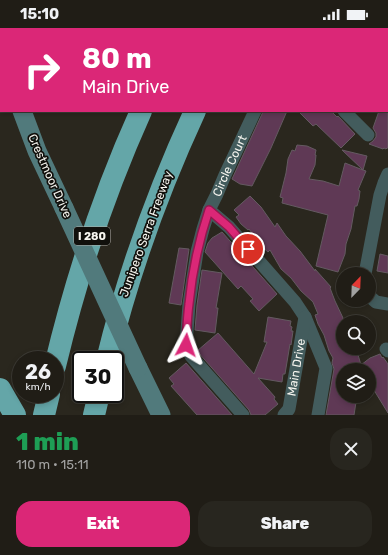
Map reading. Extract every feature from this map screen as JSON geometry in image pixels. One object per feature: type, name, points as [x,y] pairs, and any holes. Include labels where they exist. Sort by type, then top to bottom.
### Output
[{"type":"highway","name":"I 280","points":[[59,351],[71,303],[91,238],[121,156],[141,112]]},
{"type":"highway","name":"Junipero Serra Freeway","points":[[109,351],[125,291],[146,231],[168,173],[195,112]]},
{"type":"highway","points":[[2,392],[15,415]]},
{"type":"highway","points":[[44,415],[47,403]]},
{"type":"highway","points":[[94,415],[97,403]]},
{"type":"street","name":"Crestmoor Drive","points":[[22,112],[37,151],[161,415]]},
{"type":"street","name":"Circle Court","points":[[243,415],[191,356],[186,345],[189,304],[197,252],[203,229],[209,210],[255,112]]},
{"type":"street","points":[[345,112],[368,135]]},
{"type":"street","points":[[366,267],[380,195],[388,174]]},
{"type":"street","name":"Main Drive","points":[[209,210],[234,233],[295,302],[305,317],[326,368],[318,415]]},
{"type":"street","points":[[376,302],[388,304]]},
{"type":"street","name":"Main Drive","points":[[284,415],[289,409],[305,317]]},
{"type":"building","points":[[263,112],[287,112],[252,186],[240,184],[232,179]]},
{"type":"building","points":[[299,112],[332,112],[337,117],[338,116],[355,134],[341,148],[316,124],[313,126]]},
{"type":"building","points":[[379,112],[388,112],[388,148],[383,149],[369,144],[376,137],[376,133],[373,128]]},
{"type":"building","points":[[297,145],[307,146],[316,150],[315,165],[309,179],[323,181],[339,186],[345,163],[366,171],[358,190],[360,191],[359,199],[357,206],[355,206],[345,254],[340,267],[336,267],[336,271],[316,266],[328,215],[282,203],[283,198],[280,197],[288,159],[292,150],[295,151]]},
{"type":"building","points":[[342,150],[367,156],[363,170]]},
{"type":"building","points":[[250,196],[261,207],[275,227],[277,223],[315,271],[315,269],[331,287],[330,288],[336,307],[338,307],[342,315],[336,315],[336,355],[358,355],[360,363],[336,363],[336,403],[356,403],[354,415],[326,415],[334,369],[332,363],[333,358],[318,324],[315,315],[318,314],[313,302],[281,269],[270,250],[268,252],[261,246],[249,229],[248,230],[241,224],[236,217],[239,215],[234,210]]},
{"type":"building","points":[[222,232],[277,294],[259,311],[250,301],[253,299],[241,286],[238,289],[205,252],[208,243],[212,238]]},
{"type":"building","points":[[179,248],[189,249],[181,305],[169,303]]},
{"type":"building","points":[[380,254],[388,256],[388,273],[377,271]]},
{"type":"building","points":[[202,270],[222,273],[216,308],[218,308],[215,333],[195,330]]},
{"type":"building","points":[[268,317],[291,321],[291,331],[293,331],[291,345],[290,344],[285,374],[283,374],[282,382],[258,378],[275,397],[274,399],[278,404],[265,415],[251,415],[249,410],[197,351],[218,333],[254,374],[267,342],[264,342]]},
{"type":"building","points":[[380,354],[388,364],[388,413],[376,393],[376,363],[364,363],[370,358]]},
{"type":"building","points":[[186,363],[232,415],[197,415],[171,386],[174,384],[169,378]]},
{"type":"route","points":[[186,345],[189,304],[197,252],[209,210],[229,227],[248,249]]}]
